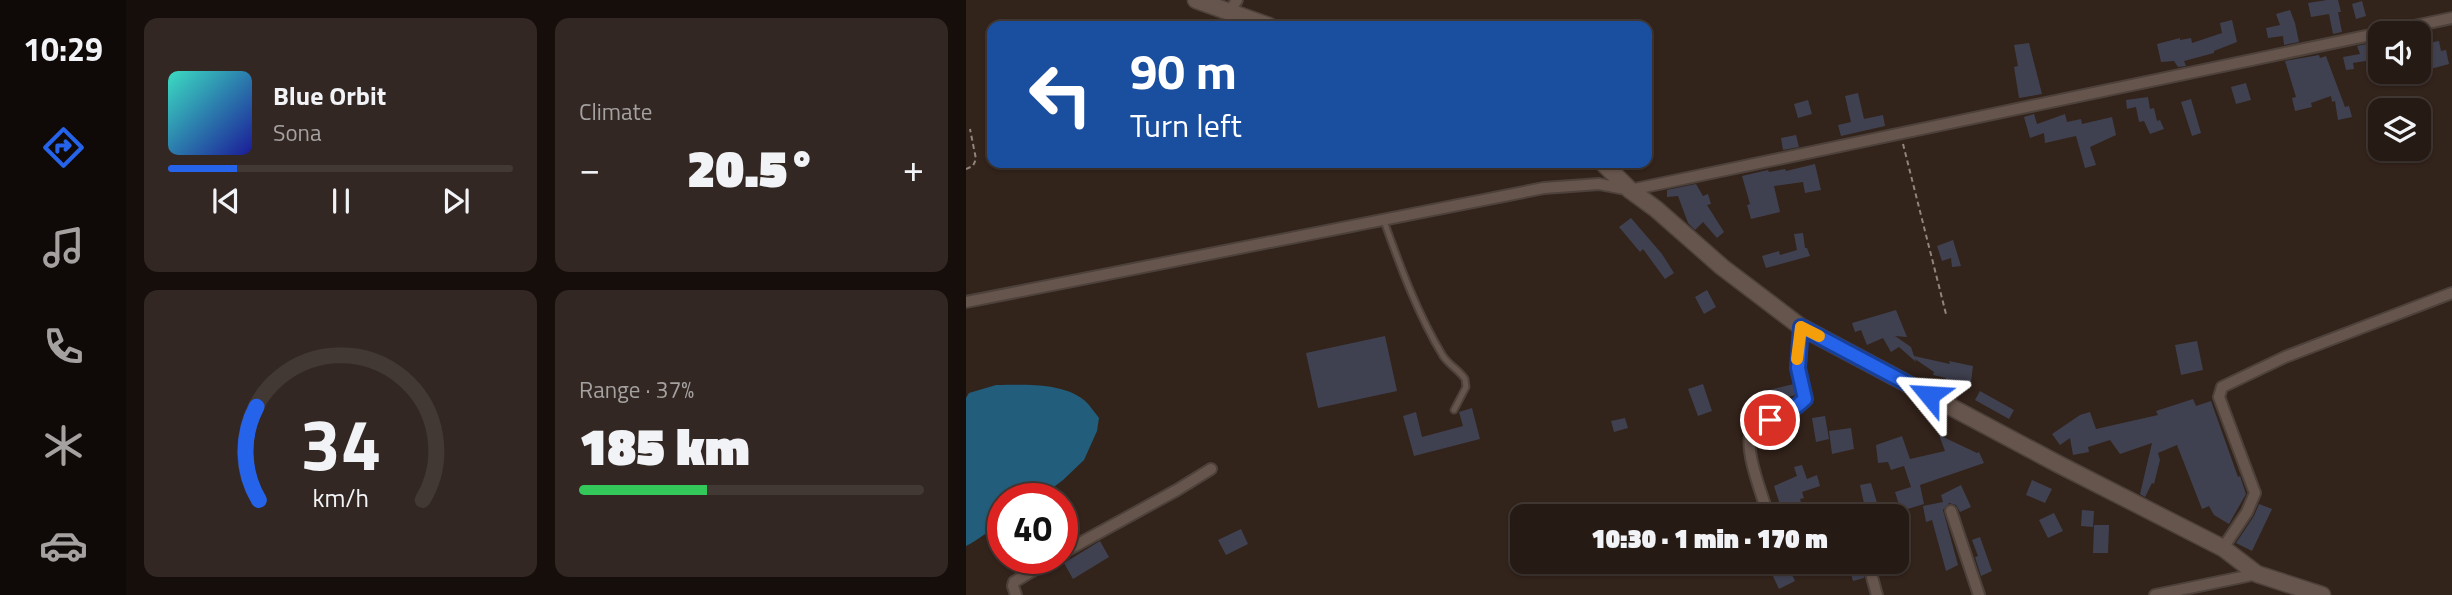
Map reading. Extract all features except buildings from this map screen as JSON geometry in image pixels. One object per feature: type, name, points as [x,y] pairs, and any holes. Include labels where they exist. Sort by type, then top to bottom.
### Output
[{"type":"street","points":[[1196,0],[1233,6],[1260,21]]},
{"type":"street","points":[[966,302],[1544,188],[1599,184],[1630,190],[2452,18]]},
{"type":"street","points":[[1608,168],[1630,190],[1656,209],[1722,267],[1801,327],[2222,548],[2257,574],[2318,593]]},
{"type":"street","points":[[2222,548],[2247,512],[2255,493],[2219,397],[2222,387],[2285,357],[2452,293]]},
{"type":"street","points":[[1766,504],[1749,450],[1748,435],[1753,428],[1797,406],[1805,399],[1798,368],[1801,327]]},
{"type":"street","points":[[1078,544],[1177,491],[1211,469]]},
{"type":"street","points":[[1951,511],[1979,595]]},
{"type":"street","points":[[1016,595],[1014,582],[1027,574]]},
{"type":"street","points":[[2155,595],[2205,590],[2257,574]]},
{"type":"street","points":[[1872,577],[1877,595]]},
{"type":"lane","points":[[1384,221],[1435,342],[1445,359],[1465,379],[1466,387],[1454,410]]},
{"type":"path","points":[[966,169],[973,166],[975,159],[971,129]]},
{"type":"path","points":[[1900,133],[1946,314]]},
{"type":"water","points":[[996,385],[1053,387],[1075,394],[1086,402],[1099,418],[1097,431],[1084,460],[1059,483],[987,483],[987,533],[966,546],[966,398],[969,393]]},
{"type":"slow traffic","points":[[1797,359],[1801,327],[1819,336]]},
{"type":"route","points":[[1770,420],[1803,402],[1806,396],[1797,358],[1801,327],[1929,395]]}]
